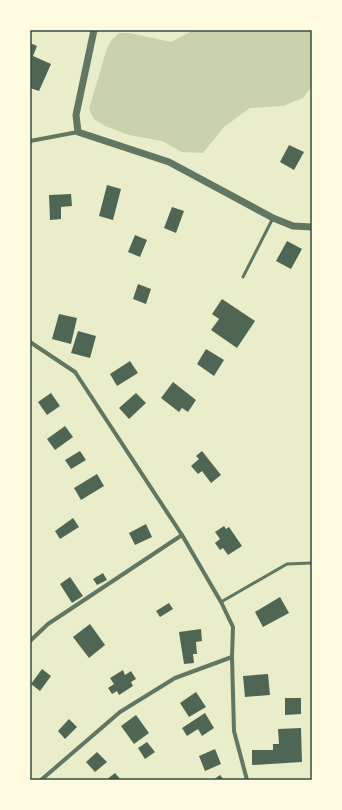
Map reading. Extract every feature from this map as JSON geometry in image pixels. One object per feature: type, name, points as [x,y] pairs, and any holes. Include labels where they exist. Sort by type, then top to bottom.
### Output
[{"type":"street","points":[[78,132],[76,116],[94,30]]},
{"type":"street","points":[[30,141],[78,132],[169,162],[273,218],[293,226],[312,227]]},
{"type":"street","points":[[30,342],[75,372],[182,535],[234,627],[232,657],[234,730],[247,780]]},
{"type":"street","points":[[30,641],[48,624],[182,535]]},
{"type":"street","points":[[41,780],[120,712],[175,678],[232,657]]},
{"type":"lane","points":[[243,277],[273,218]]},
{"type":"lane","points":[[221,602],[287,564],[312,563]]},
{"type":"green space","points":[[194,30],[312,30],[312,86],[303,98],[283,106],[250,108],[224,127],[203,153],[182,152],[162,141],[129,135],[105,126],[94,119],[89,109],[107,48],[111,41],[119,33],[130,33],[171,42]]},
{"type":"building","points":[[30,43],[37,46],[33,56],[51,64],[39,91],[30,88]]},
{"type":"building","points":[[289,145],[304,152],[294,170],[280,162]]},
{"type":"building","points":[[107,185],[121,189],[113,220],[99,216]]},
{"type":"building","points":[[71,194],[72,206],[61,207],[61,219],[50,220],[49,195]]},
{"type":"building","points":[[172,207],[184,211],[176,233],[164,228]]},
{"type":"building","points":[[135,235],[147,240],[140,257],[128,252]]},
{"type":"building","points":[[287,241],[302,249],[291,269],[276,261]]},
{"type":"building","points":[[138,284],[151,289],[146,304],[133,299]]},
{"type":"building","points":[[222,299],[255,321],[237,348],[211,330],[219,319],[212,314]]},
{"type":"building","points":[[59,314],[77,318],[71,344],[52,339]]},
{"type":"building","points":[[78,331],[96,336],[90,358],[71,353]]},
{"type":"building","points":[[206,349],[224,360],[214,376],[197,364]]},
{"type":"building","points":[[130,361],[138,373],[117,386],[110,374]]},
{"type":"building","points":[[173,382],[196,400],[188,412],[182,408],[179,412],[161,398]]},
{"type":"building","points":[[51,393],[60,406],[47,415],[38,402]]},
{"type":"building","points":[[136,393],[146,403],[129,419],[119,408]]},
{"type":"building","points":[[65,426],[73,437],[55,450],[47,439]]},
{"type":"building","points":[[80,451],[86,460],[71,469],[65,460]]},
{"type":"building","points":[[202,451],[221,475],[211,483],[202,471],[198,474],[191,466],[199,459],[196,456]]},
{"type":"building","points":[[97,474],[104,486],[81,500],[74,488]]},
{"type":"building","points":[[73,518],[79,527],[60,539],[55,531]]},
{"type":"building","points":[[146,524],[152,537],[135,545],[129,533]]},
{"type":"building","points":[[224,526],[226,529],[229,527],[242,546],[228,555],[223,548],[220,550],[215,543],[220,539],[215,532]]},
{"type":"building","points":[[103,573],[107,580],[97,585],[93,579]]},
{"type":"building","points":[[70,577],[83,596],[72,603],[60,584]]},
{"type":"building","points":[[280,597],[289,613],[263,627],[255,612]]},
{"type":"building","points":[[169,603],[173,609],[160,617],[156,611]]},
{"type":"building","points":[[90,624],[105,645],[89,658],[73,637]]},
{"type":"building","points":[[201,629],[202,641],[196,642],[197,654],[193,654],[194,663],[184,664],[179,632]]},
{"type":"building","points":[[42,669],[51,676],[40,691],[31,684]]},
{"type":"building","points":[[123,670],[125,675],[131,671],[136,679],[131,682],[133,686],[119,695],[117,691],[112,694],[108,688],[114,684],[110,678]]},
{"type":"building","points":[[268,674],[270,695],[245,697],[243,676]]},
{"type":"building","points":[[196,692],[206,707],[189,717],[180,703]]},
{"type":"building","points":[[285,698],[301,698],[301,714],[285,715]]},
{"type":"building","points":[[205,713],[214,728],[202,736],[198,729],[187,736],[182,728]]},
{"type":"building","points":[[136,715],[149,733],[134,744],[121,726]]},
{"type":"building","points":[[69,719],[77,727],[65,739],[58,731]]},
{"type":"building","points":[[301,728],[302,762],[252,765],[252,750],[273,750],[273,744],[279,744],[278,729]]},
{"type":"building","points":[[147,742],[155,752],[145,759],[138,748]]},
{"type":"building","points":[[215,749],[221,764],[205,771],[199,756]]},
{"type":"building","points":[[97,752],[107,762],[95,772],[86,762]]},
{"type":"building","points":[[115,773],[121,780],[106,780]]},
{"type":"building","points":[[220,775],[224,780],[213,780]]}]
